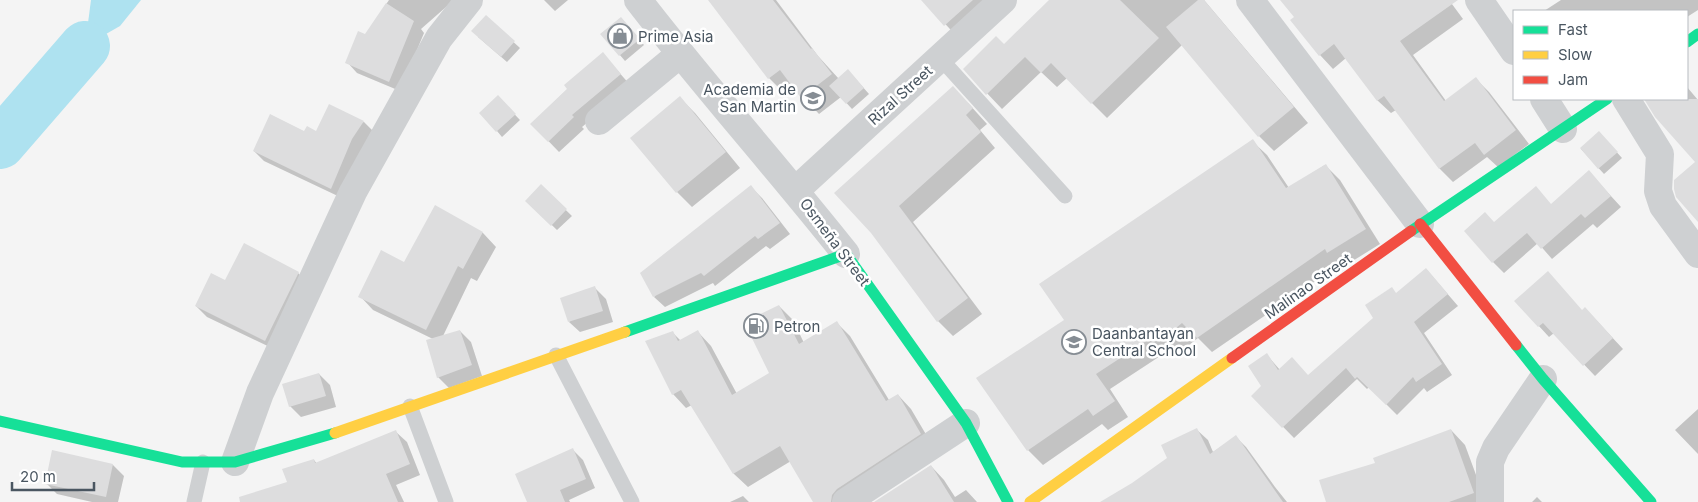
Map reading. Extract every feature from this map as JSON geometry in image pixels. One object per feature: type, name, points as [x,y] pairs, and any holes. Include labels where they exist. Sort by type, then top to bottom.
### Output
[{"type":"main road","name":"Malinao Street","points":[[1030,502],[1420,224],[1606,100]]},
{"type":"main road","points":[[1420,224],[1544,379],[1651,502]]},
{"type":"main road","points":[[0,421],[182,462],[235,462],[332,434],[846,254]]},
{"type":"main road","name":"Osmeña Street","points":[[846,254],[966,423],[1008,502]]},
{"type":"street","points":[[235,462],[260,393],[353,192],[438,38],[469,0]]},
{"type":"street","name":"Osmeña Street","points":[[638,0],[680,54],[796,190],[846,254]]},
{"type":"street","name":"Rizal Street","points":[[796,190],[1003,0]]},
{"type":"street","points":[[1250,0],[1420,224]]},
{"type":"street","points":[[1479,0],[1513,50]]},
{"type":"street","points":[[599,121],[680,54]]},
{"type":"street","points":[[1545,100],[1563,129]]},
{"type":"street","points":[[1627,100],[1660,154],[1658,191],[1663,206],[1698,254]]},
{"type":"street","points":[[1490,502],[1490,462],[1496,448],[1544,379]]},
{"type":"street","points":[[846,502],[966,423]]},
{"type":"lane","points":[[940,58],[1065,196]]},
{"type":"lane","points":[[556,355],[632,502]]},
{"type":"lane","points":[[410,406],[446,502]]},
{"type":"lane","points":[[194,502],[203,462]]},
{"type":"water","points":[[91,0],[141,0],[120,26],[85,46]]},
{"type":"building","points":[[708,0],[773,0],[832,74],[801,98],[780,70],[768,79]]},
{"type":"building","points":[[921,0],[973,0],[944,26]]},
{"type":"building","points":[[1049,0],[1120,0],[1159,38],[1091,104],[1051,63],[1041,73],[1025,57],[986,95],[963,69],[996,36],[1004,44]]},
{"type":"building","points":[[1198,0],[1204,0],[1294,107],[1258,137],[1166,27]]},
{"type":"building","points":[[1280,0],[1458,0],[1400,41],[1444,101],[1476,77],[1516,130],[1484,155],[1475,143],[1439,169],[1384,96],[1377,101],[1334,44],[1319,56],[1290,20],[1294,17]]},
{"type":"building","points":[[386,3],[414,21],[389,82],[345,63],[358,31],[365,34]]},
{"type":"building","points":[[486,15],[515,41],[501,57],[471,31]]},
{"type":"building","name":"Prime Asia","points":[[621,17],[640,39],[619,56],[600,34]]},
{"type":"building","points":[[603,52],[621,74],[572,115],[574,117],[548,142],[530,124],[567,89],[564,85]]},
{"type":"building","points":[[848,69],[864,88],[846,104],[829,86]]},
{"type":"building","points":[[953,86],[973,108],[966,115],[981,132],[899,206],[968,298],[937,322],[871,233],[834,193]]},
{"type":"building","points":[[498,95],[516,114],[496,132],[479,113]]},
{"type":"building","points":[[680,96],[726,152],[676,193],[630,138]]},
{"type":"building","points":[[1698,99],[1698,222],[1676,197],[1674,189],[1674,180],[1695,162],[1655,117],[1645,100]]},
{"type":"building","points":[[329,104],[364,121],[352,139],[331,189],[253,151],[270,114],[304,131],[307,126],[316,131]]},
{"type":"building","points":[[1599,131],[1618,152],[1598,169],[1580,148]]},
{"type":"building","points":[[1253,139],[1286,188],[1326,164],[1366,229],[1327,253],[1325,249],[1197,338],[1182,323],[1164,338],[1160,332],[1096,374],[1115,401],[1093,416],[1088,409],[1027,451],[976,378],[1064,320],[1039,284]]},
{"type":"building","points":[[1589,170],[1611,196],[1585,218],[1581,214],[1541,249],[1527,233],[1492,263],[1464,231],[1485,212],[1494,222],[1536,186],[1551,204]]},
{"type":"building","points":[[541,184],[567,209],[551,226],[525,201]]},
{"type":"building","points":[[751,185],[780,223],[758,239],[755,236],[704,276],[701,273],[653,297],[640,273]]},
{"type":"building","points":[[435,205],[483,232],[463,269],[458,266],[426,330],[358,297],[381,250],[404,262]]},
{"type":"building","points":[[244,243],[299,272],[265,341],[195,306],[211,273],[225,280]]},
{"type":"building","points":[[1426,268],[1448,294],[1414,322],[1442,364],[1416,382],[1413,377],[1386,405],[1357,377],[1355,379],[1346,368],[1282,428],[1251,396],[1261,386],[1248,366],[1267,353],[1278,370],[1292,357],[1308,375],[1373,318],[1365,305],[1392,287],[1396,293]]},
{"type":"building","points":[[1548,271],[1582,310],[1585,307],[1613,338],[1583,366],[1543,323],[1538,327],[1514,301]]},
{"type":"building","points":[[595,286],[603,311],[568,322],[560,298]]},
{"type":"building","points":[[779,305],[799,344],[837,321],[886,401],[898,394],[921,434],[837,489],[832,495],[831,502],[813,502],[780,446],[733,474],[681,390],[672,395],[645,341],[673,331],[678,341],[698,330],[732,395],[769,373],[744,322]]},
{"type":"building","points":[[460,330],[472,365],[437,378],[426,340]]},
{"type":"building","points":[[319,373],[326,396],[289,407],[282,384]]},
{"type":"building","points":[[1197,428],[1210,454],[1236,435],[1283,502],[1100,502],[1132,483],[1167,458],[1161,445]]},
{"type":"building","points":[[1451,429],[1474,493],[1449,502],[1326,502],[1319,480],[1375,463],[1373,458]]},
{"type":"building","points":[[396,430],[410,464],[386,474],[398,502],[240,502],[239,497],[287,482],[282,469],[314,459],[315,463]]},
{"type":"building","points":[[573,448],[586,479],[560,490],[565,502],[527,502],[515,474]]},
{"type":"building","points":[[52,450],[113,464],[106,497],[45,484]]},
{"type":"building","points":[[931,465],[954,502],[874,502]]},
{"type":"waterway","points":[[0,144],[85,46]]},
{"type":"traffic: fast","points":[[1688,41],[1698,34]]},
{"type":"traffic: fast","points":[[1411,231],[1606,100]]},
{"type":"traffic: fast","points":[[625,332],[846,254],[966,423],[1008,502]]},
{"type":"traffic: fast","points":[[1516,345],[1543,379],[1651,502]]},
{"type":"traffic: fast","points":[[0,421],[182,462],[235,462],[335,433]]},
{"type":"traffic: slow","points":[[335,433],[625,332]]},
{"type":"traffic: slow","points":[[1030,502],[1232,358]]},
{"type":"traffic: jam","points":[[1420,224],[1516,345]]},
{"type":"traffic: jam","points":[[1232,358],[1411,231]]},
{"type":"place","name":"Prime Asia","points":[[620,36]]},
{"type":"place","name":"Academia de San Martin","points":[[813,98]]},
{"type":"place","name":"Petron","points":[[756,326]]},
{"type":"place","name":"Daanbantayan Central School","points":[[1074,342]]}]
